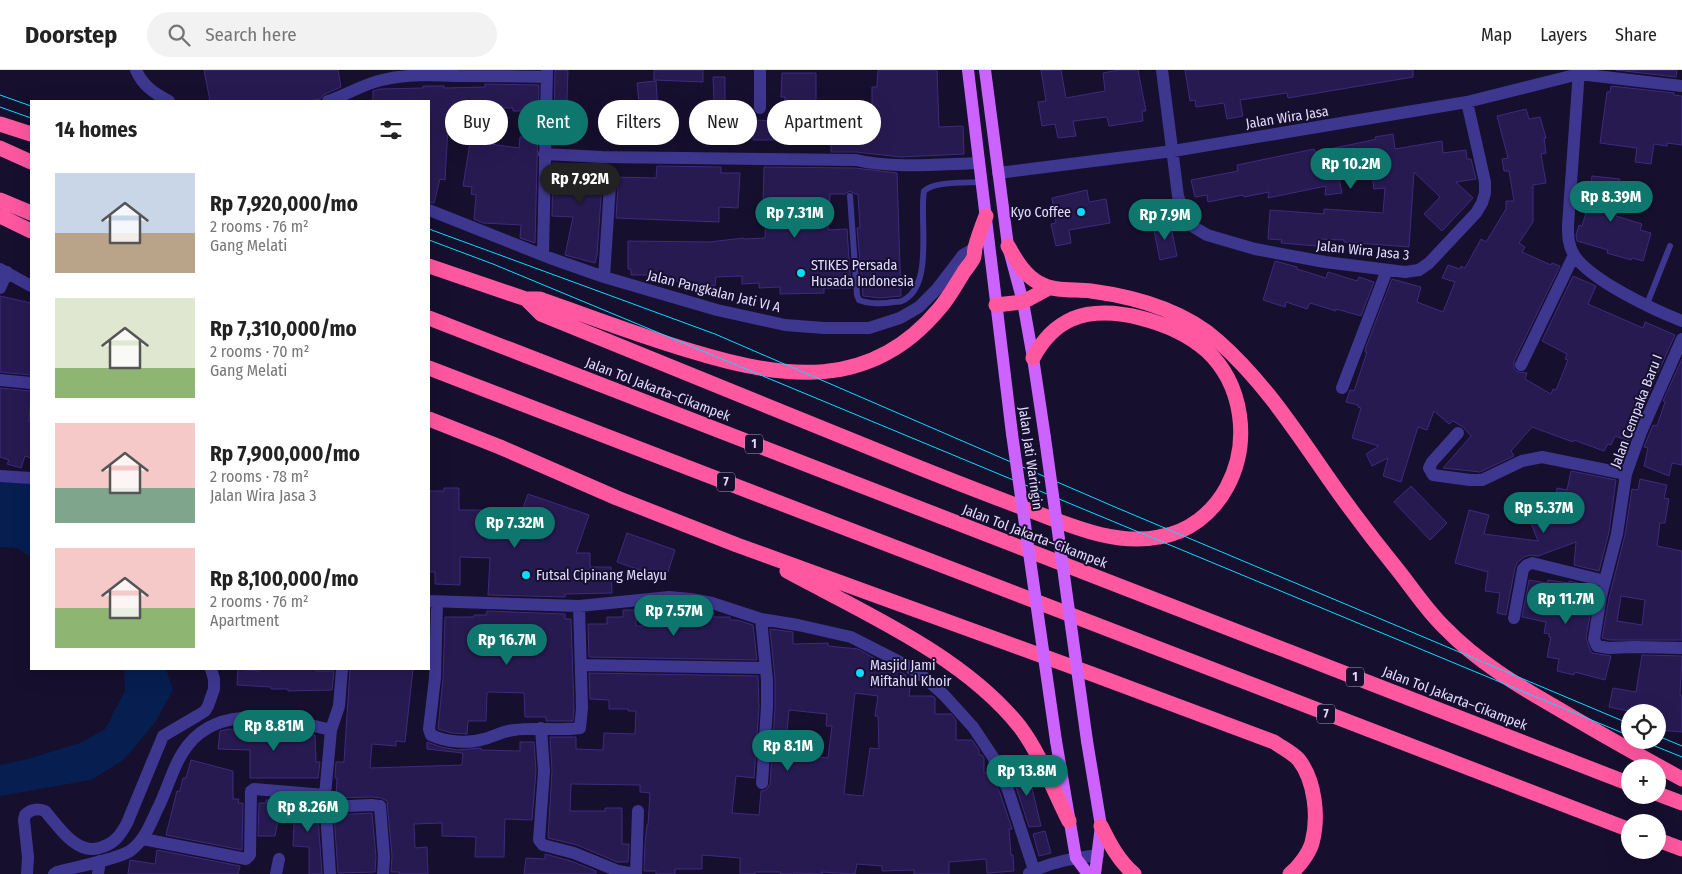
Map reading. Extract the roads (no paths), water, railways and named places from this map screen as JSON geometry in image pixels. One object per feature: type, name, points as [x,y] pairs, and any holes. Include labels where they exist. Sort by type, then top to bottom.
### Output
[{"type":"highway","points":[[0,124],[30,134]]},
{"type":"highway","points":[[0,148],[30,162]]},
{"type":"highway","points":[[0,200],[30,213]]},
{"type":"highway","points":[[0,216],[30,231]]},
{"type":"highway","points":[[430,266],[526,300],[540,300],[725,362],[785,372],[818,373],[848,368],[872,359],[907,339],[937,312],[974,258],[975,248],[986,216]]},
{"type":"highway","points":[[1008,246],[1024,271],[1039,284],[1049,288],[1090,291],[1135,299],[1174,313],[1211,335],[1229,351],[1266,392],[1292,425],[1340,496],[1427,608],[1461,644],[1496,671],[1532,694],[1682,779]]},
{"type":"highway","points":[[996,305],[1023,302],[1049,288]]},
{"type":"highway","points":[[526,300],[541,314],[667,366],[948,479],[1081,528],[1122,538],[1158,538],[1191,526],[1215,505],[1233,474],[1239,454],[1241,428],[1240,414],[1234,391],[1222,370],[1206,350],[1161,324],[1128,316],[1101,314],[1080,317],[1057,328],[1041,344],[1033,358]]},
{"type":"highway","name":"Jalan Tol Jakarta–Cikampek","points":[[430,318],[1621,781]]},
{"type":"highway","points":[[667,366],[725,362]]},
{"type":"highway","name":"7","points":[[430,368],[1621,827]]},
{"type":"highway","points":[[430,419],[500,447],[617,498],[738,545],[1274,742],[1298,759],[1308,779],[1314,802],[1312,844],[1297,869],[1290,874]]},
{"type":"highway","points":[[738,545],[906,635],[962,672],[994,700],[1020,727],[1038,756],[1069,821]]},
{"type":"highway","points":[[1666,797],[1682,803]]},
{"type":"highway","points":[[1101,826],[1114,852],[1134,874]]},
{"type":"highway","points":[[1666,843],[1682,849]]},
{"type":"main road","name":"Jalan Jati Waringin","points":[[968,70],[1012,434],[1056,741],[1076,858],[1088,874]]},
{"type":"main road","name":"Jalan Jati Waringin","points":[[985,70],[1008,246],[1023,302],[1046,438],[1087,741],[1101,826],[1096,874]]},
{"type":"street","points":[[136,70],[147,88],[166,100]]},
{"type":"street","points":[[760,70],[760,108]]},
{"type":"street","points":[[1162,70],[1172,151]]},
{"type":"street","points":[[1682,86],[1579,72],[1568,225],[1569,244],[1574,255],[1583,266],[1619,291],[1682,321]]},
{"type":"street","name":"Jalan Wira Jasa","points":[[998,173],[1172,151],[1467,102],[1579,72]]},
{"type":"street","points":[[331,100],[364,86],[400,76],[547,73],[543,255]]},
{"type":"street","name":"Jalan Wira Jasa 3","points":[[1172,151],[1178,196],[1187,223],[1207,234],[1256,249],[1325,262],[1405,272],[1419,270],[1429,263],[1476,213],[1486,193],[1467,102]]},
{"type":"street","points":[[544,154],[856,160],[868,163],[895,164],[980,163]]},
{"type":"street","points":[[604,277],[610,185]]},
{"type":"street","name":"Jalan Pangkalan Jati VI A","points":[[430,210],[604,277],[717,310],[786,324],[846,330],[870,328],[900,318],[919,307],[937,289],[963,255],[975,248]]},
{"type":"street","points":[[1521,365],[1574,255]]},
{"type":"street","points":[[1342,388],[1387,270]]},
{"type":"street","points":[[0,288],[4,271],[30,285]]},
{"type":"street","name":"Jalan Cempaka Baru I","points":[[1682,339],[1641,432],[1626,474],[1617,534],[1605,581],[1594,639],[1598,646],[1609,648],[1682,648]]},
{"type":"street","points":[[0,380],[30,383]]},
{"type":"street","points":[[1458,433],[1432,462],[1429,468],[1434,475],[1482,480],[1522,461],[1542,457],[1626,474]]},
{"type":"street","points":[[0,476],[30,478]]},
{"type":"street","points":[[1514,618],[1523,569],[1527,565],[1532,563],[1605,581]]},
{"type":"street","points":[[579,606],[582,708],[580,728],[514,730],[473,741],[454,741],[431,735],[428,728],[435,678],[433,602],[579,606],[660,598],[692,599],[712,603],[761,619],[851,637],[906,665],[944,695],[973,727],[992,757],[1008,790],[1030,872],[1076,858],[1098,855]]},
{"type":"street","points":[[761,619],[766,668],[767,707],[762,783]]},
{"type":"street","points":[[581,665],[766,668]]},
{"type":"street","points":[[26,874],[28,857],[24,820],[25,815],[33,809],[45,811],[78,846],[94,849],[109,845],[120,836],[163,736],[205,711],[208,706],[214,689],[211,670]]},
{"type":"street","points":[[330,874],[325,801],[331,730],[339,706],[342,670]]},
{"type":"street","points":[[54,874],[119,856],[130,851],[143,839],[161,804],[178,762],[188,745],[204,730],[222,721],[252,717],[292,721],[331,730]]},
{"type":"street","points":[[540,728],[544,771],[540,843],[574,853],[618,872],[636,874],[638,811]]},
{"type":"street","points":[[143,839],[246,859],[250,855],[251,791],[254,789],[325,801],[380,806],[384,857],[383,874]]},
{"type":"street","points":[[276,874],[279,859]]},
{"type":"street","points":[[98,874],[100,861]]},
{"type":"lane","points":[[850,196],[857,295],[859,300],[864,303],[889,303],[904,300],[915,289],[923,268],[924,191],[928,186],[982,182]]},
{"type":"lane","points":[[1647,304],[1670,246]]},
{"type":"water","points":[[0,477],[30,483],[30,556],[17,548],[0,547]]},
{"type":"water","points":[[124,670],[166,670],[173,690],[156,721],[122,761],[91,780],[0,796],[0,765],[28,759],[80,743],[105,729],[125,691]]},
{"type":"tram line","points":[[0,95],[30,106]]},
{"type":"tram line","points":[[0,107],[30,118]]},
{"type":"tram line","points":[[430,229],[715,334],[1115,507],[1621,720]]},
{"type":"tram line","points":[[430,240],[493,264],[1621,732]]},
{"type":"tram line","points":[[1666,739],[1682,746]]},
{"type":"tram line","points":[[1662,749],[1682,757]]},
{"type":"place","name":"Kyo Coffee","points":[[1081,212]]},
{"type":"place","name":"STIKES Persada Husada Indonesia","points":[[801,273]]},
{"type":"place","name":"Futsal Cipinang Melayu","points":[[526,575]]},
{"type":"place","name":"Masjid Jami Miftahul Khoir","points":[[860,673]]}]
